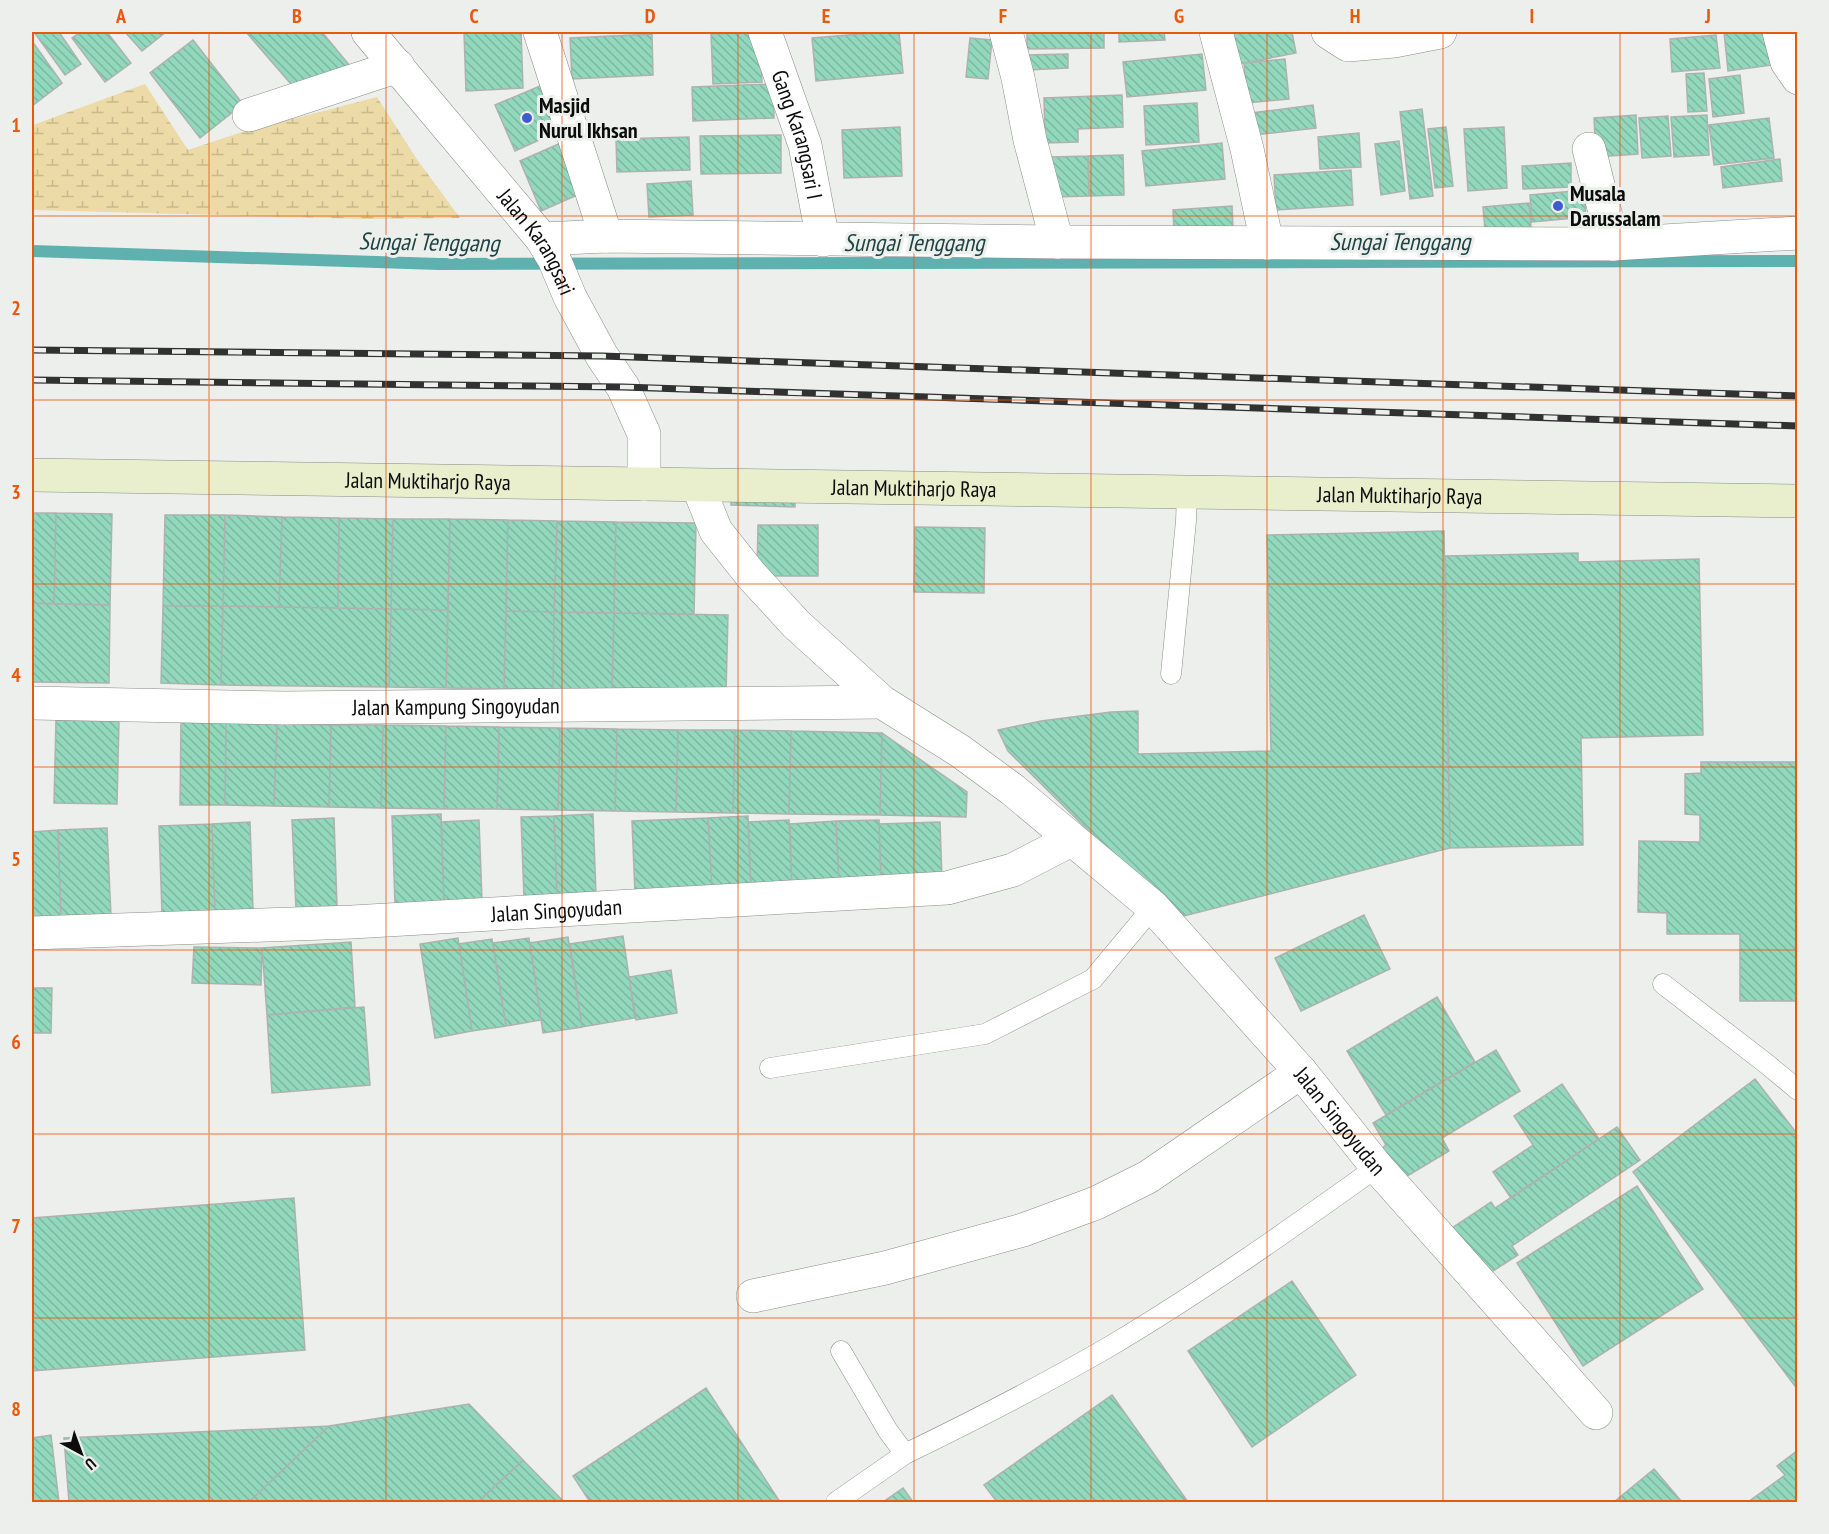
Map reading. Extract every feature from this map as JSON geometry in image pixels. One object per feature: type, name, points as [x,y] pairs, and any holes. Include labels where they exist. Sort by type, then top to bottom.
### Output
[{"type":"street","name":"Jalan Karangsari","points":[[368,32],[544,243],[554,259],[570,297],[602,356],[623,387],[644,434],[644,484]]},
{"type":"street","points":[[540,32],[606,236]]},
{"type":"street","name":"Gang Karangsari I","points":[[765,32],[805,146],[823,240]]},
{"type":"street","points":[[1005,32],[1057,242]]},
{"type":"street","points":[[1216,32],[1247,149],[1267,243]]},
{"type":"street","points":[[1328,32],[1348,45],[1394,41],[1440,32]]},
{"type":"street","points":[[1779,32],[1787,62],[1797,78]]},
{"type":"street","points":[[249,115],[398,66]]},
{"type":"street","points":[[1589,149],[1613,244]]},
{"type":"street","points":[[544,243],[606,236],[1057,242],[1613,244],[1797,233]]},
{"type":"street","name":"Jalan Muktiharjo Raya","points":[[32,475],[1797,501]]},
{"type":"street","name":"Jalan Singoyudan","points":[[698,486],[716,531],[751,575],[796,624],[882,702],[969,758],[1012,790],[1153,907],[1301,1072],[1377,1167],[1596,1413]]},
{"type":"street","name":"Jalan Kampung Singoyudan","points":[[32,704],[285,708],[882,702]]},
{"type":"street","name":"Jalan Singoyudan","points":[[32,933],[352,922],[947,888],[1013,870],[1071,840]]},
{"type":"street","points":[[753,1296],[885,1268],[1023,1230],[1096,1203],[1148,1177],[1301,1072]]},
{"type":"lane","points":[[1171,674],[1187,493]]},
{"type":"lane","points":[[770,1068],[985,1034],[1093,979],[1153,907]]},
{"type":"lane","points":[[1663,984],[1797,1090]]},
{"type":"lane","points":[[836,1503],[905,1454],[968,1423],[1107,1348],[1268,1245],[1377,1167]]},
{"type":"lane","points":[[841,1351],[888,1431],[905,1454]]},
{"type":"green space","points":[[145,84],[188,150],[239,133],[377,97],[416,158],[460,218],[365,219],[32,210],[32,123],[33,125]]},
{"type":"building","points":[[34,32],[59,32],[81,64],[65,75]]},
{"type":"building","points":[[81,32],[107,32],[131,63],[105,82],[72,38]]},
{"type":"building","points":[[125,32],[166,32],[142,51]]},
{"type":"building","points":[[246,32],[322,32],[350,66],[297,91]]},
{"type":"building","points":[[464,32],[521,32],[523,88],[466,91]]},
{"type":"building","points":[[760,32],[762,82],[713,84],[711,34]]},
{"type":"building","points":[[899,32],[903,73],[816,81],[812,38]]},
{"type":"building","points":[[1027,32],[1104,32],[1104,48],[1027,49]]},
{"type":"building","points":[[1119,32],[1164,32],[1165,40],[1119,42]]},
{"type":"building","points":[[1228,32],[1292,32],[1296,53],[1234,65]]},
{"type":"building","points":[[1724,32],[1767,32],[1771,65],[1728,71]]},
{"type":"building","points":[[652,34],[653,75],[572,79],[570,38]]},
{"type":"building","points":[[1716,35],[1720,68],[1672,72],[1670,39]]},
{"type":"building","points":[[970,38],[992,40],[988,79],[966,77]]},
{"type":"building","points":[[193,40],[243,104],[200,138],[150,73]]},
{"type":"building","points":[[32,41],[62,83],[32,106]]},
{"type":"building","points":[[1068,54],[1068,68],[1028,70],[1027,55]]},
{"type":"building","points":[[1202,54],[1206,90],[1127,97],[1123,62]]},
{"type":"building","points":[[1285,59],[1289,99],[1247,103],[1244,63]]},
{"type":"building","points":[[1704,73],[1707,111],[1688,112],[1686,74]]},
{"type":"building","points":[[1740,75],[1744,113],[1713,117],[1709,79]]},
{"type":"building","points":[[773,84],[774,118],[693,121],[692,87]]},
{"type":"building","name":"Masjid Nurul Ikhsan","points":[[540,86],[559,131],[515,151],[495,105]]},
{"type":"building","points":[[1122,95],[1123,127],[1078,129],[1078,142],[1045,143],[1044,98]]},
{"type":"building","points":[[1197,103],[1199,142],[1146,145],[1144,106]]},
{"type":"building","points":[[1313,105],[1316,128],[1254,135],[1252,113]]},
{"type":"building","points":[[1422,109],[1433,196],[1410,199],[1400,112]]},
{"type":"building","points":[[1636,115],[1638,154],[1596,157],[1594,118]]},
{"type":"building","points":[[1707,115],[1709,155],[1674,157],[1671,117]]},
{"type":"building","points":[[1668,116],[1671,156],[1642,158],[1639,118]]},
{"type":"building","points":[[1769,118],[1774,158],[1714,165],[1709,125]]},
{"type":"building","points":[[900,127],[902,176],[844,178],[842,130]]},
{"type":"building","points":[[1446,127],[1453,186],[1435,188],[1428,129]]},
{"type":"building","points":[[1504,127],[1507,188],[1468,191],[1464,129]]},
{"type":"building","points":[[1359,133],[1361,167],[1320,169],[1318,137]]},
{"type":"building","points":[[781,135],[781,173],[701,174],[700,136]]},
{"type":"building","points":[[689,137],[690,170],[617,172],[616,139]]},
{"type":"building","points":[[1399,141],[1405,191],[1381,195],[1375,144]]},
{"type":"building","points":[[563,142],[584,192],[541,211],[520,161]]},
{"type":"building","points":[[1222,143],[1225,179],[1146,186],[1142,151]]},
{"type":"building","points":[[1123,155],[1124,195],[1089,196],[1088,156]]},
{"type":"building","points":[[1088,156],[1089,196],[1052,197],[1051,157]]},
{"type":"building","points":[[1780,159],[1782,181],[1723,188],[1721,167]]},
{"type":"building","points":[[1571,163],[1571,187],[1523,189],[1522,166]]},
{"type":"building","points":[[1351,170],[1353,205],[1276,210],[1274,175]]},
{"type":"building","points":[[691,181],[693,215],[649,217],[647,184]]},
{"type":"building","name":"Musala Darussalam","points":[[1584,190],[1586,217],[1532,222],[1530,195]]},
{"type":"building","points":[[1529,203],[1531,227],[1485,230],[1483,207]]},
{"type":"building","points":[[1232,206],[1233,228],[1174,232],[1173,210]]},
{"type":"building","points":[[731,493],[795,494],[795,507],[731,505]]},
{"type":"building","points":[[32,513],[56,513],[54,604],[32,603]]},
{"type":"building","points":[[56,513],[112,514],[110,605],[54,604]]},
{"type":"building","points":[[165,515],[225,515],[223,606],[163,606]]},
{"type":"building","points":[[225,515],[282,517],[279,607],[223,606]]},
{"type":"building","points":[[282,517],[339,518],[338,608],[279,607]]},
{"type":"building","points":[[339,518],[393,519],[391,609],[338,608]]},
{"type":"building","points":[[393,519],[450,519],[448,610],[391,609]]},
{"type":"building","points":[[450,519],[508,520],[504,689],[446,688]]},
{"type":"building","points":[[508,520],[557,521],[554,612],[506,611]]},
{"type":"building","points":[[557,521],[616,522],[614,613],[554,612]]},
{"type":"building","points":[[616,522],[696,523],[694,614],[614,613]]},
{"type":"building","points":[[758,525],[818,525],[818,576],[757,576]]},
{"type":"building","points":[[915,527],[985,528],[984,593],[914,592]]},
{"type":"building","points":[[1444,531],[1450,848],[1184,916],[1114,856],[1008,751],[998,730],[1041,721],[1138,711],[1138,754],[1271,751],[1267,535]]},
{"type":"building","points":[[1578,553],[1578,562],[1699,559],[1703,735],[1581,738],[1583,845],[1450,848],[1445,556]]},
{"type":"building","points":[[32,603],[110,605],[109,683],[32,682]]},
{"type":"building","points":[[163,606],[223,606],[221,685],[161,683]]},
{"type":"building","points":[[223,606],[391,609],[389,687],[221,685]]},
{"type":"building","points":[[391,609],[448,610],[446,688],[389,687]]},
{"type":"building","points":[[506,611],[554,612],[553,690],[504,689]]},
{"type":"building","points":[[554,612],[614,613],[612,690],[553,690]]},
{"type":"building","points":[[614,613],[728,615],[726,693],[612,690]]},
{"type":"building","points":[[56,720],[119,721],[117,804],[54,803]]},
{"type":"building","points":[[181,722],[226,723],[225,805],[180,805]]},
{"type":"building","points":[[226,723],[277,724],[274,806],[225,805]]},
{"type":"building","points":[[277,724],[331,725],[329,807],[274,806]]},
{"type":"building","points":[[331,725],[383,725],[381,808],[329,807]]},
{"type":"building","points":[[383,725],[446,726],[444,809],[381,808]]},
{"type":"building","points":[[446,726],[499,727],[497,809],[444,809]]},
{"type":"building","points":[[499,727],[560,728],[558,810],[497,809]]},
{"type":"building","points":[[560,728],[617,729],[615,811],[558,810]]},
{"type":"building","points":[[617,729],[678,730],[676,812],[615,811]]},
{"type":"building","points":[[678,730],[735,730],[733,813],[676,812]]},
{"type":"building","points":[[735,730],[791,731],[789,814],[733,813]]},
{"type":"building","points":[[791,731],[882,733],[880,815],[789,814]]},
{"type":"building","points":[[882,733],[967,792],[966,817],[880,815]]},
{"type":"building","points":[[1701,762],[1798,762],[1798,1001],[1740,1001],[1740,934],[1667,934],[1667,913],[1638,912],[1639,841],[1700,842],[1700,815],[1685,814],[1685,774],[1701,773]]},
{"type":"building","points":[[441,814],[444,902],[395,904],[392,816]]},
{"type":"building","points":[[593,814],[596,895],[557,897],[554,816]]},
{"type":"building","points":[[554,816],[557,897],[524,898],[521,817]]},
{"type":"building","points":[[748,816],[751,889],[712,890],[708,818]]},
{"type":"building","points":[[334,818],[337,906],[296,909],[292,820]]},
{"type":"building","points":[[708,818],[712,890],[635,894],[632,821]]},
{"type":"building","points":[[479,820],[482,901],[444,902],[441,822]]},
{"type":"building","points":[[789,820],[792,887],[751,889],[748,822]]},
{"type":"building","points":[[879,820],[881,883],[839,884],[836,821]]},
{"type":"building","points":[[836,821],[839,884],[792,887],[790,824]]},
{"type":"building","points":[[250,822],[253,910],[215,912],[212,824]]},
{"type":"building","points":[[940,822],[942,880],[881,883],[879,824]]},
{"type":"building","points":[[212,824],[215,912],[162,914],[159,826]]},
{"type":"building","points":[[107,828],[111,917],[61,919],[58,830]]},
{"type":"building","points":[[58,830],[61,919],[32,920],[32,832]]},
{"type":"building","points":[[1364,915],[1390,969],[1301,1011],[1275,958]]},
{"type":"building","points":[[623,936],[635,1018],[582,1027],[570,944]]},
{"type":"building","points":[[568,937],[582,1027],[543,1033],[530,943]]},
{"type":"building","points":[[458,938],[472,1031],[435,1038],[420,944]]},
{"type":"building","points":[[529,938],[541,1020],[506,1026],[493,943]]},
{"type":"building","points":[[492,939],[506,1026],[472,1031],[459,944]]},
{"type":"building","points":[[351,942],[355,1007],[267,1015],[262,948]]},
{"type":"building","points":[[194,947],[262,948],[261,985],[192,983]]},
{"type":"building","points":[[671,970],[677,1013],[636,1020],[629,977]]},
{"type":"building","points":[[32,988],[52,988],[51,1033],[32,1033]]},
{"type":"building","points":[[1437,997],[1475,1062],[1386,1115],[1347,1051]]},
{"type":"building","points":[[364,1007],[370,1085],[272,1093],[267,1015]]},
{"type":"building","points":[[1496,1050],[1520,1091],[1442,1138],[1449,1151],[1394,1184],[1375,1153],[1386,1145],[1373,1123]]},
{"type":"building","points":[[1755,1079],[1798,1135],[1798,1390],[1633,1172]]},
{"type":"building","points":[[1562,1084],[1599,1139],[1511,1198],[1493,1172],[1533,1145],[1514,1116]]},
{"type":"building","points":[[1617,1127],[1640,1160],[1512,1246],[1518,1255],[1479,1280],[1446,1232],[1491,1202],[1495,1208]]},
{"type":"building","points":[[1637,1186],[1703,1289],[1583,1366],[1517,1263]]},
{"type":"building","points":[[294,1198],[305,1350],[32,1371],[32,1218]]},
{"type":"building","points":[[1292,1281],[1356,1375],[1252,1447],[1188,1351]]},
{"type":"building","points":[[706,1388],[780,1502],[590,1502],[573,1476]]},
{"type":"building","points":[[1112,1395],[1188,1502],[997,1502],[984,1485]]},
{"type":"building","points":[[469,1404],[523,1460],[478,1502],[249,1502],[329,1426]]},
{"type":"building","points":[[329,1426],[249,1502],[69,1502],[64,1438]]},
{"type":"building","points":[[51,1435],[59,1502],[32,1502],[32,1438]]},
{"type":"building","points":[[1798,1450],[1798,1502],[1748,1502],[1785,1475],[1777,1466]]},
{"type":"building","points":[[523,1460],[564,1502],[478,1502]]},
{"type":"building","points":[[1654,1469],[1682,1502],[1614,1502]]},
{"type":"building","points":[[903,1488],[913,1502],[883,1502]]},
{"type":"waterway","name":"Sungai Tenggang","points":[[32,251],[439,264],[1798,261]]},
{"type":"railway","points":[[32,350],[602,356],[1798,396]]},
{"type":"railway","points":[[32,380],[623,387],[1798,426]]},
{"type":"place","name":"Masjid Nurul Ikhsan","points":[[527,118]]},
{"type":"place","name":"Musala Darussalam","points":[[1558,206]]}]
